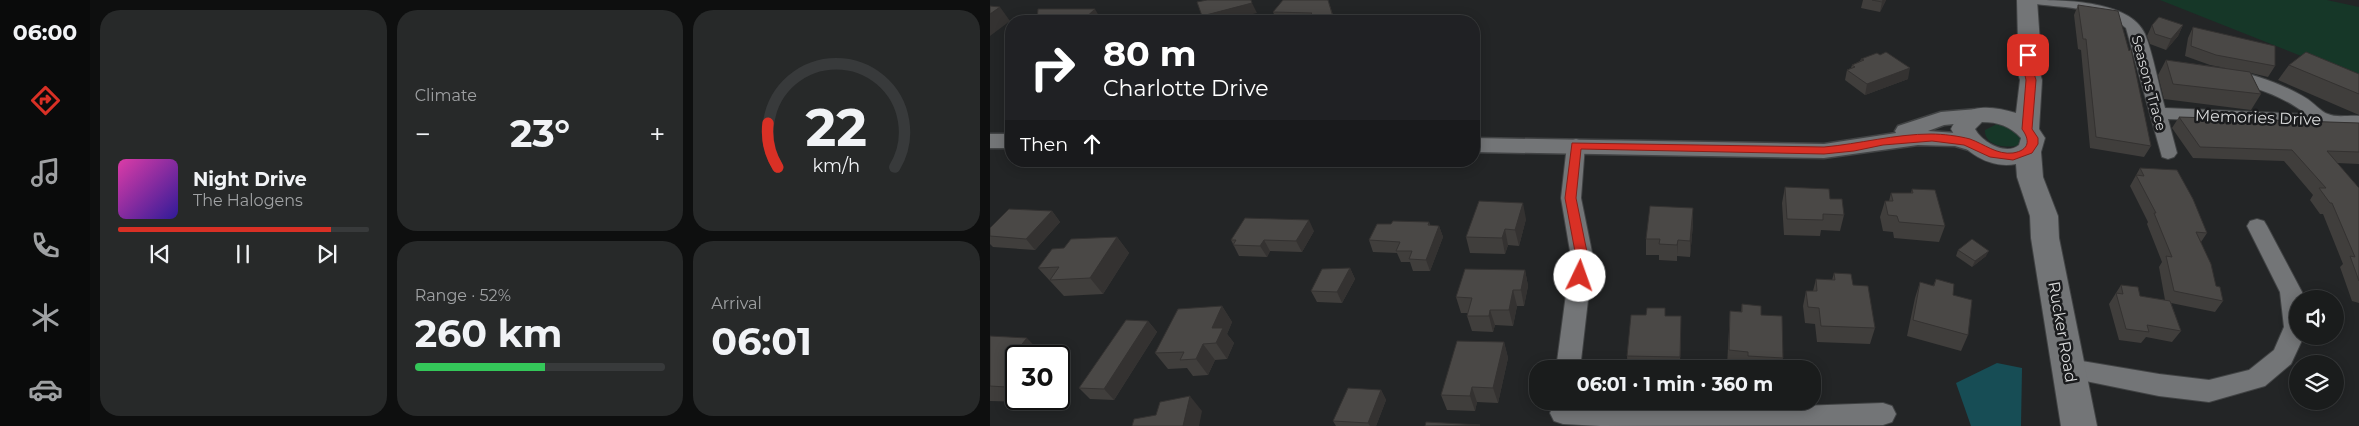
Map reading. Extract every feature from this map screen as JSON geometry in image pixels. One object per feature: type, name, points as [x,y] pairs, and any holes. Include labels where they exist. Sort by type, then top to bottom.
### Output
[{"type":"main road","name":"Rucker Road","points":[[2027,0],[2029,43],[2027,67],[2031,80],[2027,140],[2030,177],[2044,216],[2045,238],[2079,426]]},
{"type":"main road","name":"Rucker Road","points":[[1981,116],[2003,107],[2008,102],[2027,67]]},
{"type":"main road","points":[[1981,116],[2012,119],[2027,140],[2013,156],[2001,156],[1976,146],[1965,136],[1963,129],[1965,123],[1981,116]]},
{"type":"main road","name":"Rucker Road","points":[[1976,146],[1999,163],[2021,190],[2045,238]]},
{"type":"street","name":"Seasons Trace","points":[[2036,0],[2092,8],[2113,13],[2130,22],[2136,33],[2168,152]]},
{"type":"street","points":[[2144,64],[2163,66]]},
{"type":"street","points":[[2209,73],[2236,77],[2273,87],[2306,104],[2324,120]]},
{"type":"street","name":"Memories Drive","points":[[2158,113],[2359,122]]},
{"type":"street","points":[[1883,142],[1894,135],[1941,119],[1981,116]]},
{"type":"street","points":[[1480,145],[1824,150],[1854,148],[1883,142],[1932,137],[1950,139],[1976,146]]},
{"type":"street","points":[[990,141],[1005,141]]},
{"type":"street","points":[[1569,360],[1582,257],[1571,198],[1576,146]]},
{"type":"street","points":[[2070,369],[2159,386],[2209,391],[2256,379],[2283,356],[2296,327],[2291,292],[2257,226]]},
{"type":"street","points":[[1562,413],[1720,420],[1882,414]]},
{"type":"green space","points":[[2160,0],[2327,0],[2359,7],[2359,79]]},
{"type":"green space","points":[[1997,124],[2003,125],[2022,135],[2019,145],[2008,147],[1997,145],[1988,140],[1985,130]]},
{"type":"water","points":[[1997,363],[2022,368],[2021,426],[1971,426],[1956,383]]},
{"type":"building","points":[[1207,0],[1251,0],[1252,3],[1202,15],[1197,2]]},
{"type":"building","points":[[1283,0],[1328,0],[1332,15],[1310,15],[1312,13],[1273,12]]},
{"type":"building","points":[[2078,5],[2118,11],[2129,51],[2131,49],[2151,146],[2096,137],[2086,39],[2083,39]]},
{"type":"building","points":[[990,6],[1000,7],[990,14]]},
{"type":"building","points":[[1038,9],[1095,9],[1088,15],[1038,15]]},
{"type":"building","points":[[2159,17],[2183,25],[2171,39],[2155,34],[2152,25]]},
{"type":"building","points":[[2193,27],[2275,46],[2275,66],[2216,55],[2191,46]]},
{"type":"building","points":[[1886,52],[1910,68],[1867,84],[1847,70],[1855,67],[1852,65],[1864,60],[1861,59]]},
{"type":"building","points":[[2306,52],[2359,74],[2359,94],[2289,65]]},
{"type":"building","points":[[2166,60],[2250,72],[2261,94],[2173,84]]},
{"type":"building","points":[[2179,117],[2359,123],[2359,152],[2327,151],[2359,188],[2359,281],[2350,256],[2355,257],[2332,203],[2330,203],[2319,188],[2326,188],[2292,150],[2200,147]]},
{"type":"building","points":[[2140,168],[2177,170],[2193,199],[2207,233],[2196,232],[2211,264],[2216,286],[2220,287],[2223,301],[2174,291],[2166,256],[2172,257],[2154,213],[2156,213],[2136,175],[2144,176]]},
{"type":"building","points":[[1785,187],[1829,189],[1830,199],[1842,199],[1844,215],[1823,214],[1823,220],[1787,219]]},
{"type":"building","points":[[1912,189],[1935,190],[1945,226],[1899,222],[1897,216],[1888,215],[1885,201],[1893,201],[1891,193],[1913,193]]},
{"type":"building","points":[[1479,201],[1523,203],[1515,230],[1505,229],[1502,238],[1466,237]]},
{"type":"building","points":[[1650,206],[1693,208],[1690,241],[1678,240],[1677,245],[1659,244],[1660,239],[1646,239]]},
{"type":"building","points":[[1009,209],[1052,211],[1026,239],[990,236],[990,228]]},
{"type":"building","points":[[1245,218],[1309,220],[1296,241],[1264,240],[1260,246],[1233,245],[1236,240],[1231,240]]},
{"type":"building","points":[[1393,221],[1429,222],[1428,225],[1439,226],[1426,260],[1409,259],[1412,251],[1396,251],[1400,242],[1369,240],[1377,224],[1391,224]]},
{"type":"building","points":[[1117,237],[1090,278],[1050,280],[1059,267],[1038,268],[1052,249],[1064,248],[1071,239]]},
{"type":"building","points":[[1972,239],[1989,251],[1975,261],[1958,250]]},
{"type":"building","points":[[1350,268],[1337,292],[1311,291],[1322,269]]},
{"type":"building","points":[[1465,269],[1525,270],[1521,290],[1513,290],[1509,310],[1490,310],[1489,316],[1467,316],[1472,298],[1456,297]]},
{"type":"building","points":[[1834,273],[1851,274],[1853,285],[1868,286],[1875,328],[1821,326],[1819,308],[1808,307],[1806,291],[1817,291],[1816,279],[1835,280]]},
{"type":"building","points":[[1936,279],[1954,284],[1953,295],[1972,300],[1968,335],[1913,320],[1920,282],[1934,286]]},
{"type":"building","points":[[2121,285],[2138,287],[2140,296],[2170,301],[2181,331],[2147,325],[2149,332],[2126,329],[2116,293],[2123,294]]},
{"type":"building","points":[[1742,304],[1761,306],[1761,315],[1782,316],[1783,358],[1748,356],[1748,352],[1729,350],[1730,311],[1742,312]]},
{"type":"building","points":[[1222,306],[1212,328],[1223,328],[1216,343],[1203,344],[1196,359],[1180,360],[1184,352],[1155,353],[1178,309]]},
{"type":"building","points":[[1647,308],[1665,308],[1665,316],[1681,316],[1680,357],[1627,356],[1631,315],[1646,315]]},
{"type":"building","points":[[1126,320],[1148,321],[1104,389],[1079,388]]},
{"type":"building","points":[[990,336],[1027,338],[1021,345],[1005,345],[1005,387],[990,386]]},
{"type":"building","points":[[1457,341],[1504,342],[1493,388],[1472,387],[1470,396],[1441,395]]},
{"type":"building","points":[[1348,388],[1381,390],[1368,423],[1333,421]]},
{"type":"building","points":[[1190,396],[1183,426],[1132,426],[1134,419],[1156,415],[1160,402]]},
{"type":"building","points":[[1426,422],[1480,425],[1425,426]]},
{"type":"route","points":[[1580,276],[1582,257],[1571,198],[1576,146],[1824,150],[1854,148],[1883,142],[1932,137],[1967,142],[1990,153],[2001,156],[2013,156],[2030,150],[2033,144],[2033,138],[2027,129],[2028,97],[2031,80],[2027,67],[2028,55]]}]
